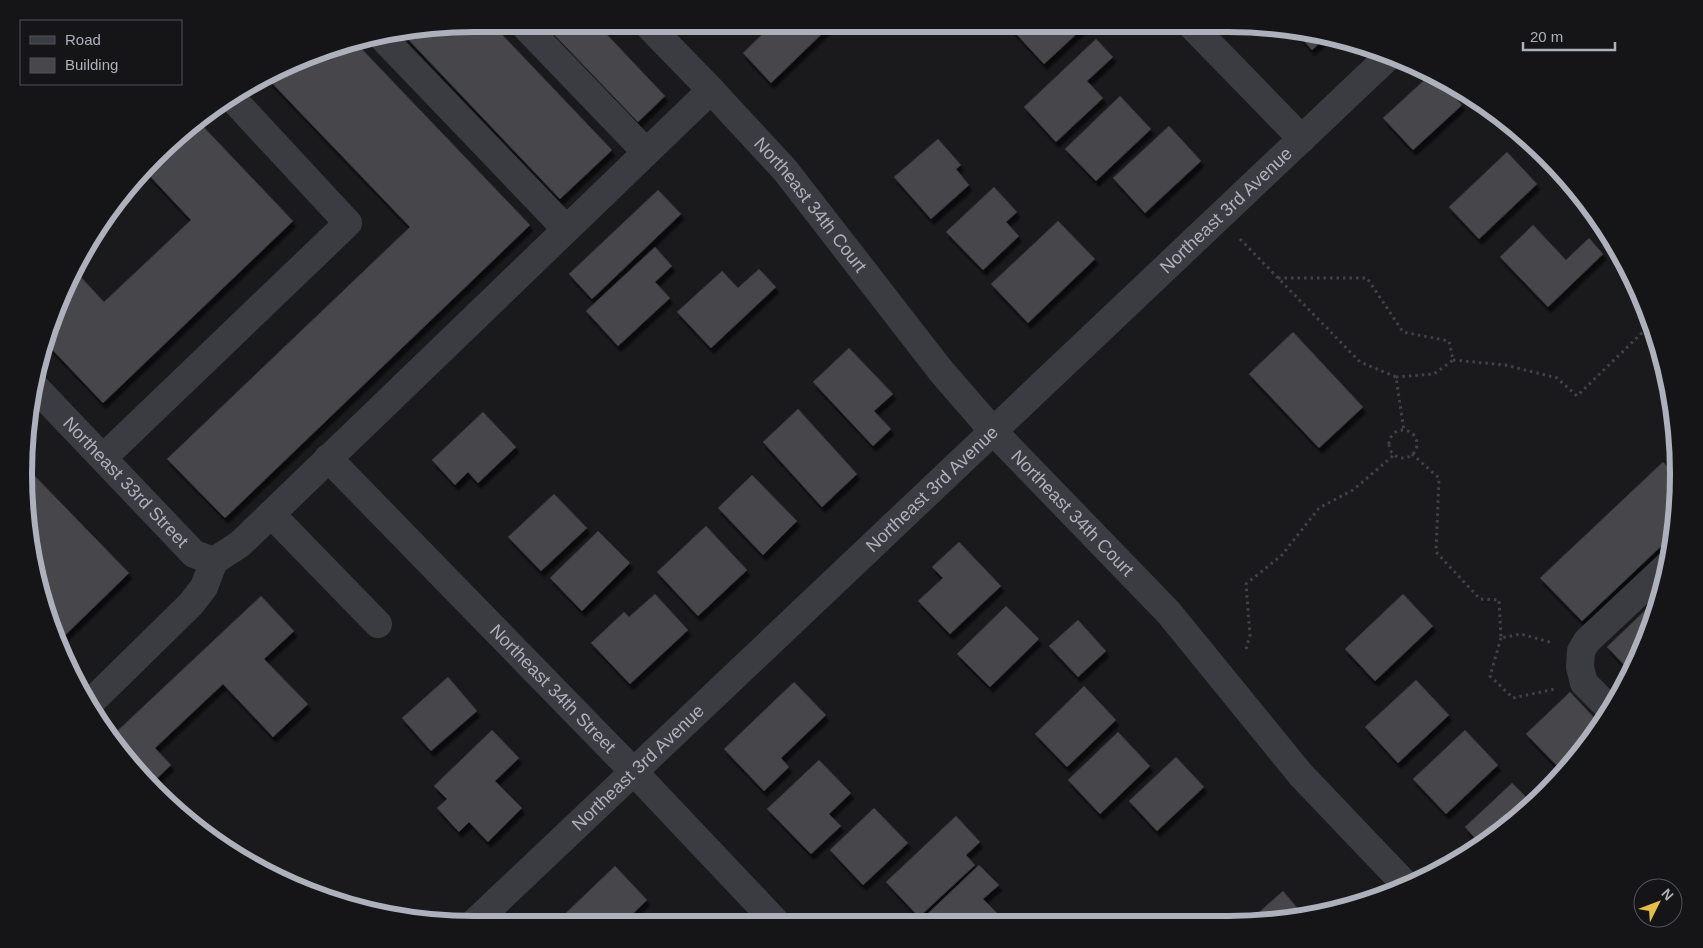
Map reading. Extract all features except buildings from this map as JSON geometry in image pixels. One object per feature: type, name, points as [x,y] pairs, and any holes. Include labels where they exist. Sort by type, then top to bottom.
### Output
[{"type":"street","points":[[531,32],[646,152]]},
{"type":"street","name":"Northeast 34th Court","points":[[655,32],[785,170],[941,371],[993,431],[1169,614],[1301,775],[1402,880]]},
{"type":"street","points":[[1198,32],[1302,139]]},
{"type":"street","points":[[387,41],[566,229]]},
{"type":"street","name":"Northeast 3rd Avenue","points":[[481,916],[1384,61]]},
{"type":"street","points":[[94,699],[191,604],[204,587],[204,558],[240,544],[711,90]]},
{"type":"street","points":[[103,458],[348,224],[236,102]]},
{"type":"street","name":"Northeast 33rd Street","points":[[40,392],[204,558]]},
{"type":"street","name":"Northeast 34th Street","points":[[328,458],[634,772],[770,916]]},
{"type":"street","points":[[271,514],[378,624]]},
{"type":"street","points":[[1605,704],[1584,683],[1580,667],[1581,652],[1587,641],[1659,574]]},
{"type":"path","points":[[1239,238],[1360,362],[1396,377],[1434,374],[1453,360],[1505,365],[1557,378],[1577,396],[1646,329]]},
{"type":"path","points":[[1278,278],[1367,278],[1403,332],[1450,341],[1453,360]]},
{"type":"path","points":[[1396,377],[1404,431]]},
{"type":"path","points":[[1398,431],[1411,434],[1416,441],[1415,450],[1412,454],[1404,458],[1394,454],[1389,445],[1391,437],[1398,431]]},
{"type":"path","points":[[1246,649],[1250,635],[1246,584],[1282,555],[1319,508],[1353,490],[1394,454]]},
{"type":"path","points":[[1412,454],[1439,478],[1436,552],[1480,599],[1499,600],[1501,638],[1490,676],[1513,698],[1584,683]]},
{"type":"path","points":[[1501,638],[1521,634],[1581,652]]}]
